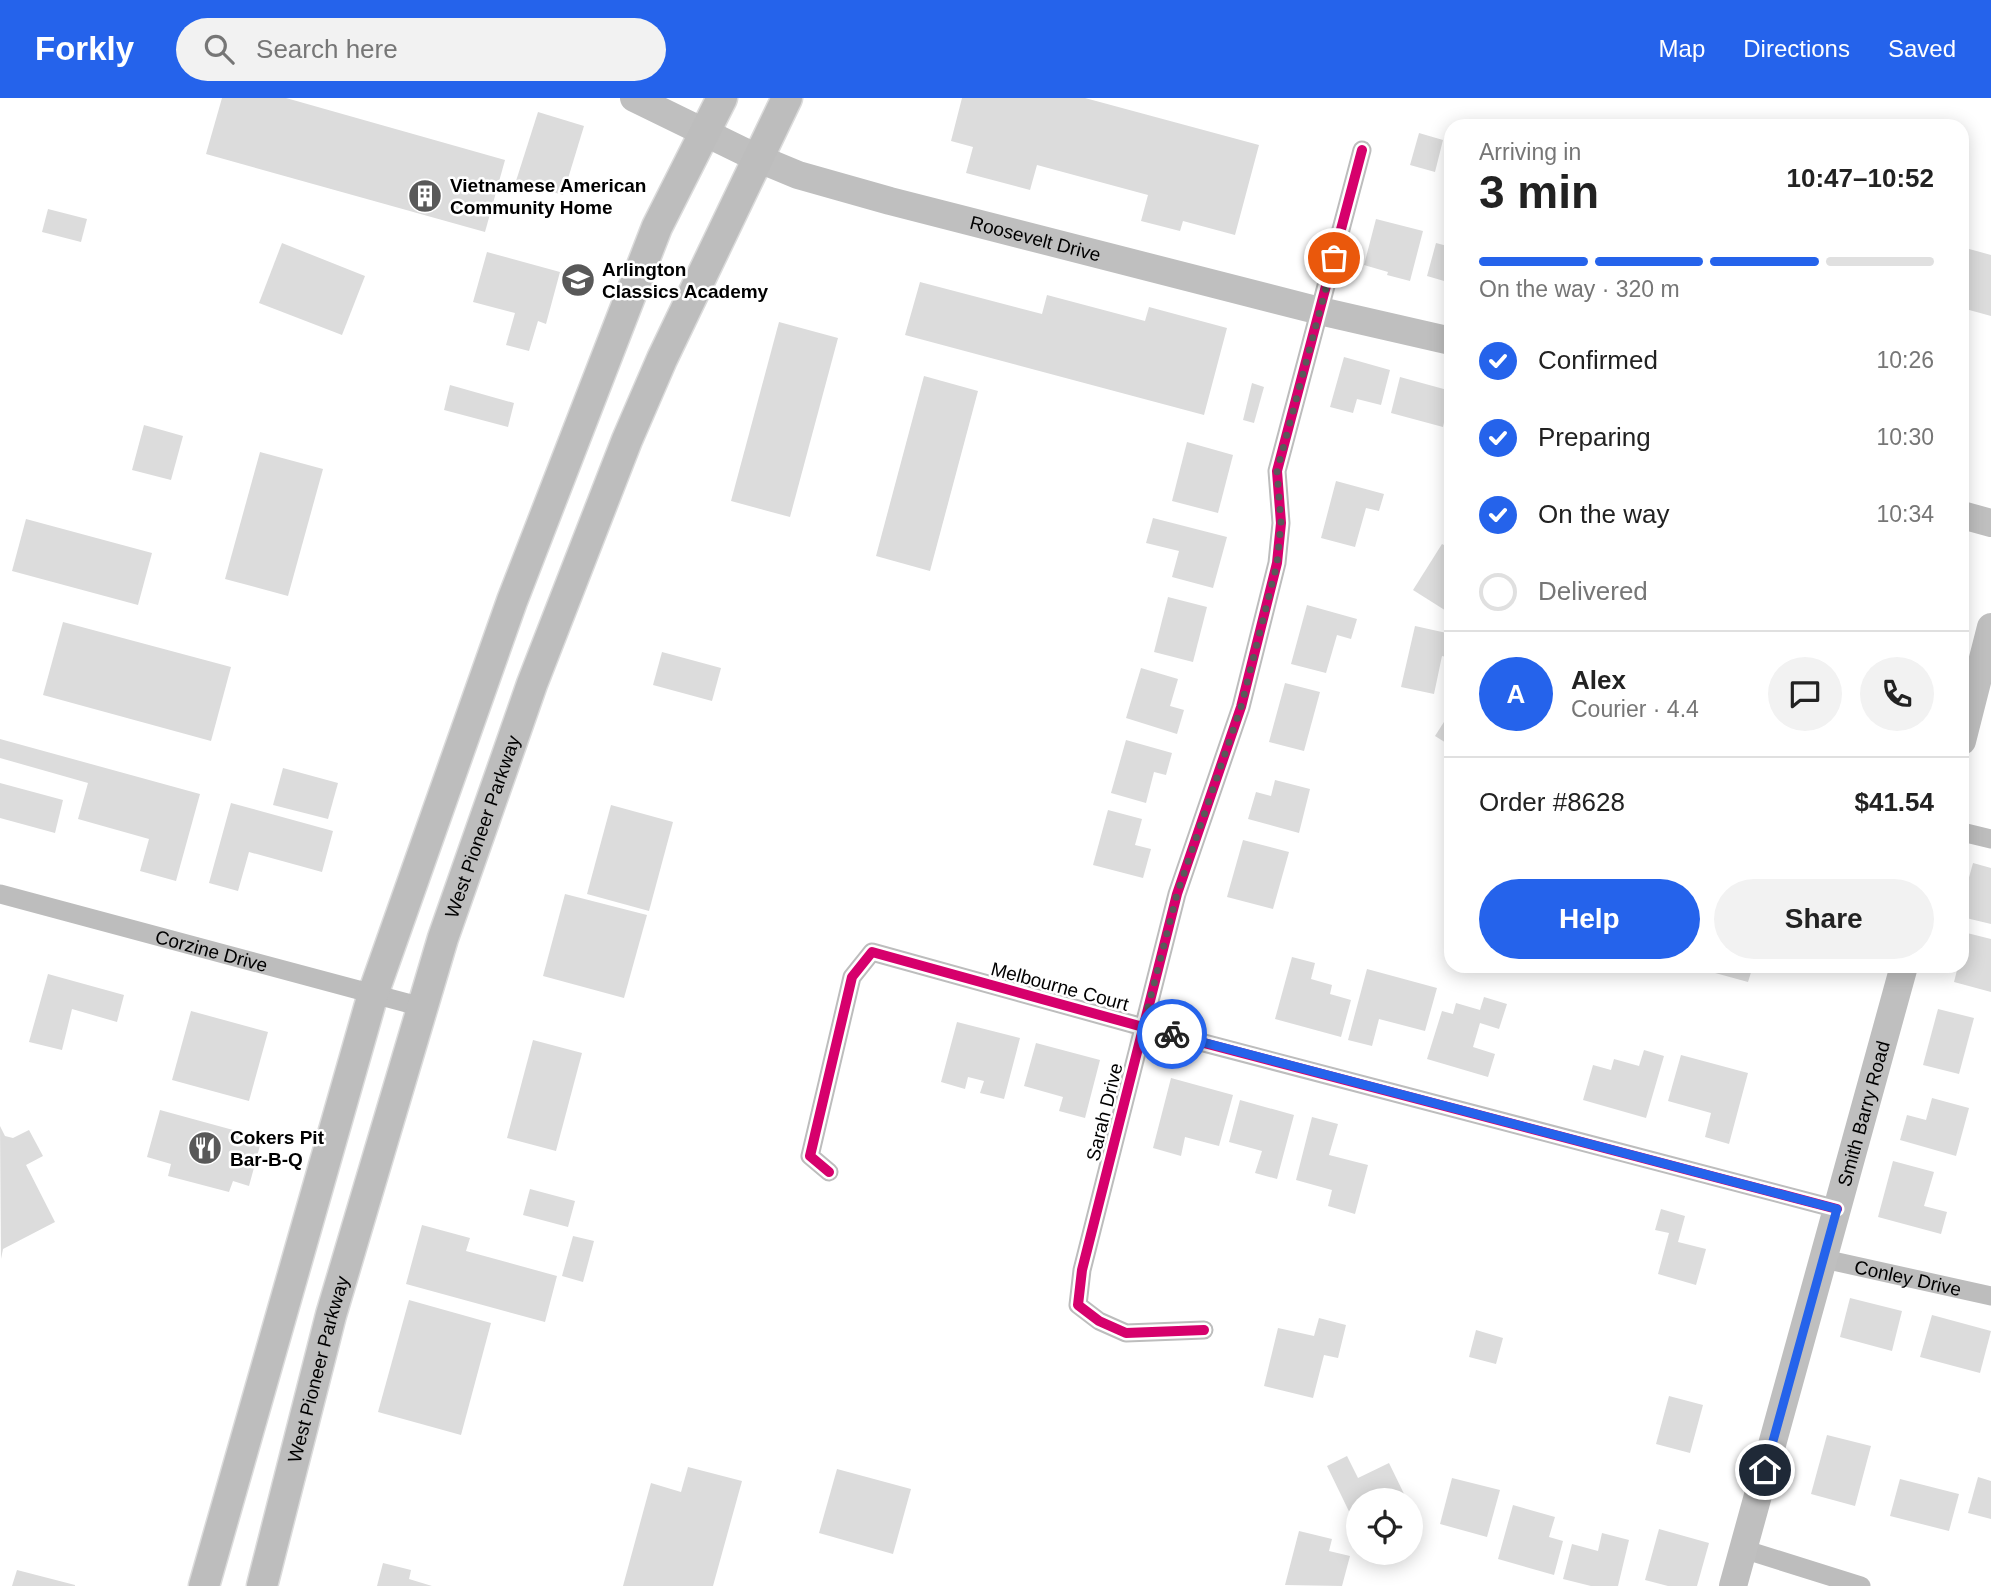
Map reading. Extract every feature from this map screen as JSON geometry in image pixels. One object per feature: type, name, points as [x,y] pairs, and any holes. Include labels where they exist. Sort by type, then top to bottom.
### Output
[{"type":"main road","points":[[204,1586],[373,993],[512,601],[657,227],[722,98]]},
{"type":"main road","name":"West Pioneer Parkway","points":[[262,1586],[331,1315],[422,1007],[445,932],[532,684],[627,440],[662,359],[787,98]]},
{"type":"street","name":"Roosevelt Drive","points":[[634,98],[798,175],[1320,312],[1444,339]]},
{"type":"street","name":"Sarah Drive","points":[[1203,1331],[1126,1333],[1099,1321],[1077,1305],[1082,1270],[1177,894],[1241,707],[1277,564],[1281,523],[1277,471],[1362,150]]},
{"type":"street","points":[[1969,517],[1991,523]]},
{"type":"street","points":[[1969,713],[1991,627]]},
{"type":"street","points":[[1969,834],[1991,839]]},
{"type":"street","name":"Corzine Drive","points":[[0,894],[422,1007]]},
{"type":"street","name":"Melbourne Court","points":[[830,1172],[810,1156],[852,977],[872,952],[1143,1027],[1837,1209]]},
{"type":"street","name":"Smith Barry Road","points":[[1733,1586],[1902,973]]},
{"type":"street","name":"Conley Drive","points":[[1824,1259],[1991,1296]]},
{"type":"street","points":[[1743,1549],[1861,1586]]},
{"type":"building","name":"Vietnamese American Community Home","points":[[222,98],[286,98],[505,160],[485,232],[206,154]]},
{"type":"building","points":[[962,98],[1085,98],[1259,145],[1235,235],[1183,221],[1180,231],[1141,221],[1148,195],[1037,165],[1030,190],[966,173],[973,147],[951,141]]},
{"type":"building","points":[[538,112],[584,126],[563,195],[516,181]]},
{"type":"building","points":[[1419,133],[1443,140],[1435,172],[1410,165]]},
{"type":"building","points":[[48,209],[87,219],[81,242],[42,232]]},
{"type":"building","points":[[1376,219],[1423,231],[1410,281],[1364,265]]},
{"type":"building","points":[[282,243],[365,276],[342,335],[259,303]]},
{"type":"building","points":[[1436,243],[1444,245],[1444,281],[1427,276]]},
{"type":"building","points":[[1969,249],[1991,255],[1991,316],[1969,310]]},
{"type":"building","points":[[487,252],[560,272],[546,324],[538,321],[529,351],[506,345],[515,313],[473,302]]},
{"type":"building","points":[[920,282],[1042,314],[1047,295],[1145,321],[1149,307],[1227,328],[1204,415],[905,335]]},
{"type":"building","points":[[779,322],[838,338],[790,517],[731,501]]},
{"type":"building","points":[[1344,357],[1390,370],[1381,405],[1357,399],[1353,413],[1330,407]]},
{"type":"building","points":[[924,376],[978,391],[930,571],[876,556]]},
{"type":"building","points":[[1400,377],[1444,389],[1443,427],[1391,413]]},
{"type":"building","points":[[1252,383],[1264,387],[1254,423],[1243,420]]},
{"type":"building","points":[[450,385],[514,403],[508,427],[444,410]]},
{"type":"building","points":[[144,425],[183,436],[171,480],[132,470]]},
{"type":"building","points":[[1187,442],[1233,455],[1218,513],[1172,501]]},
{"type":"building","points":[[260,452],[323,469],[288,596],[225,579]]},
{"type":"building","points":[[1336,481],[1384,494],[1379,511],[1366,508],[1355,547],[1321,538]]},
{"type":"building","points":[[1153,518],[1227,537],[1213,588],[1172,577],[1179,551],[1146,543]]},
{"type":"building","points":[[26,519],[152,553],[138,605],[12,571]]},
{"type":"building","points":[[1442,544],[1444,545],[1444,610],[1413,590]]},
{"type":"building","points":[[1168,597],[1207,607],[1193,662],[1154,652]]},
{"type":"building","points":[[1307,605],[1357,619],[1351,639],[1337,635],[1326,673],[1291,664]]},
{"type":"building","points":[[63,622],[231,667],[211,741],[43,695]]},
{"type":"building","points":[[1415,626],[1444,632],[1444,656],[1434,694],[1401,687]]},
{"type":"building","points":[[662,652],[721,668],[712,701],[653,685]]},
{"type":"building","points":[[1141,668],[1178,679],[1170,706],[1184,710],[1177,734],[1126,718]]},
{"type":"building","points":[[1285,683],[1320,692],[1304,751],[1269,742]]},
{"type":"building","points":[[1444,722],[1444,742],[1435,736]]},
{"type":"building","points":[[0,739],[200,794],[176,881],[140,871],[149,839],[78,819],[88,783],[0,758]]},
{"type":"building","points":[[1126,740],[1172,753],[1166,775],[1154,772],[1146,803],[1111,793]]},
{"type":"building","points":[[283,768],[338,783],[328,819],[273,805]]},
{"type":"building","points":[[1275,780],[1310,789],[1299,833],[1248,819],[1256,792],[1271,796]]},
{"type":"building","points":[[0,783],[63,800],[55,833],[0,818]]},
{"type":"building","points":[[231,803],[333,831],[322,872],[249,852],[238,891],[209,883]]},
{"type":"building","points":[[611,805],[673,822],[649,911],[587,894]]},
{"type":"building","points":[[1108,810],[1142,819],[1135,845],[1151,849],[1143,878],[1093,865]]},
{"type":"building","points":[[1243,840],[1289,852],[1273,909],[1227,897]]},
{"type":"building","points":[[1973,863],[1991,868],[1991,924],[1969,919],[1969,878]]},
{"type":"building","points":[[565,894],[647,915],[624,998],[543,976]]},
{"type":"building","points":[[1969,934],[1991,939],[1991,992],[1954,982],[1956,973],[1969,973]]},
{"type":"building","points":[[1292,957],[1315,963],[1311,979],[1332,985],[1330,994],[1351,1000],[1341,1037],[1275,1019]]},
{"type":"building","points":[[1367,969],[1437,988],[1425,1031],[1379,1019],[1372,1046],[1348,1040]]},
{"type":"building","points":[[1715,973],[1751,973],[1748,982]]},
{"type":"building","points":[[48,974],[124,995],[117,1022],[72,1009],[62,1050],[29,1042]]},
{"type":"building","points":[[1484,997],[1507,1004],[1499,1029],[1480,1023],[1473,1047],[1495,1054],[1488,1077],[1427,1059],[1442,1011],[1453,1014],[1456,1003],[1480,1010]]},
{"type":"building","points":[[1938,1009],[1974,1018],[1959,1074],[1923,1065]]},
{"type":"building","points":[[191,1011],[268,1032],[249,1101],[172,1080]]},
{"type":"building","points":[[957,1022],[1020,1038],[1004,1099],[980,1093],[984,1081],[968,1077],[965,1089],[941,1082]]},
{"type":"building","points":[[533,1040],[582,1053],[556,1151],[507,1138]]},
{"type":"building","points":[[1036,1043],[1100,1060],[1085,1118],[1059,1111],[1063,1097],[1024,1086]]},
{"type":"building","points":[[1644,1050],[1664,1056],[1646,1118],[1583,1100],[1593,1065],[1611,1070],[1614,1059],[1639,1066]]},
{"type":"building","points":[[1681,1055],[1748,1073],[1729,1144],[1705,1137],[1711,1113],[1668,1101]]},
{"type":"building","points":[[1171,1078],[1233,1095],[1219,1146],[1185,1137],[1181,1156],[1153,1148]]},
{"type":"building","points":[[1932,1098],[1969,1108],[1956,1156],[1900,1140],[1907,1115],[1926,1120]]},
{"type":"building","points":[[1240,1100],[1294,1115],[1277,1179],[1255,1173],[1262,1151],[1229,1142]]},
{"type":"building","name":"Cokers Pit Bar-B-Q","points":[[160,1110],[262,1138],[249,1186],[233,1181],[229,1192],[168,1176],[171,1164],[147,1157]]},
{"type":"building","points":[[1312,1117],[1338,1124],[1329,1155],[1368,1165],[1355,1214],[1328,1206],[1332,1190],[1296,1180]]},
{"type":"building","points":[[0,1126],[5,1136],[13,1138],[29,1130],[43,1156],[26,1165],[55,1222],[3,1249],[1,1259]]},
{"type":"building","points":[[1893,1161],[1934,1172],[1924,1206],[1947,1212],[1941,1234],[1878,1217]]},
{"type":"building","points":[[530,1189],[575,1201],[568,1227],[523,1215]]},
{"type":"building","points":[[1661,1209],[1685,1216],[1678,1242],[1706,1249],[1696,1285],[1658,1274],[1669,1233],[1655,1230]]},
{"type":"building","points":[[422,1225],[470,1238],[466,1251],[557,1276],[545,1322],[406,1284]]},
{"type":"building","points":[[573,1236],[594,1241],[583,1282],[562,1276]]},
{"type":"building","points":[[1850,1298],[1902,1311],[1892,1351],[1840,1337]]},
{"type":"building","points":[[409,1300],[491,1323],[461,1435],[378,1412]]},
{"type":"building","points":[[1932,1315],[1991,1331],[1980,1373],[1920,1357]]},
{"type":"building","points":[[1319,1318],[1346,1325],[1338,1358],[1324,1355],[1313,1398],[1264,1386],[1278,1328],[1314,1336]]},
{"type":"building","points":[[1476,1330],[1503,1338],[1496,1364],[1469,1357]]},
{"type":"building","points":[[1669,1396],[1703,1405],[1690,1453],[1656,1444]]},
{"type":"building","points":[[1827,1435],[1871,1446],[1855,1506],[1811,1494]]},
{"type":"building","points":[[1347,1456],[1358,1478],[1389,1463],[1401,1488],[1346,1488],[1346,1505],[1327,1466]]},
{"type":"building","points":[[688,1467],[742,1481],[713,1586],[623,1586],[651,1483],[681,1492]]},
{"type":"building","points":[[837,1469],[911,1489],[893,1554],[819,1533]]},
{"type":"building","points":[[1978,1477],[1991,1481],[1991,1519],[1968,1513]]},
{"type":"building","points":[[1452,1478],[1500,1490],[1487,1537],[1440,1524]]},
{"type":"building","points":[[1900,1479],[1959,1494],[1949,1531],[1890,1516]]},
{"type":"building","points":[[1513,1505],[1555,1517],[1549,1537],[1563,1541],[1554,1575],[1498,1559]]},
{"type":"building","points":[[1659,1529],[1709,1543],[1697,1586],[1668,1586],[1645,1580]]},
{"type":"building","points":[[1299,1531],[1332,1539],[1329,1551],[1346,1555],[1348,1565],[1342,1586],[1285,1585]]},
{"type":"building","points":[[1602,1533],[1629,1540],[1618,1586],[1591,1586],[1563,1579],[1572,1544],[1598,1551]]},
{"type":"building","points":[[383,1563],[411,1570],[409,1579],[432,1586],[377,1586]]},
{"type":"building","points":[[17,1570],[75,1585],[75,1586],[12,1586]]},
{"type":"cycle path","points":[[1204,1330],[1126,1333],[1099,1321],[1078,1305],[1082,1270],[1177,894],[1241,707],[1277,563],[1281,523],[1277,471],[1362,150]]},
{"type":"cycle path","points":[[829,1172],[810,1156],[852,977],[872,952],[1143,1027],[1837,1209]]},
{"type":"way so far","points":[[1172,1034],[1143,1027],[1177,894],[1241,707],[1277,564],[1281,523],[1277,471],[1334,258]]},
{"type":"place","name":"Vietnamese American Community Home","points":[[425,196]]},
{"type":"place","name":"Arlington Classics Academy","points":[[578,280]]},
{"type":"place","name":"Cokers Pit Bar-B-Q","points":[[205,1148]]},
{"type":"route","points":[[1172,1034],[1837,1209],[1765,1470]]}]
